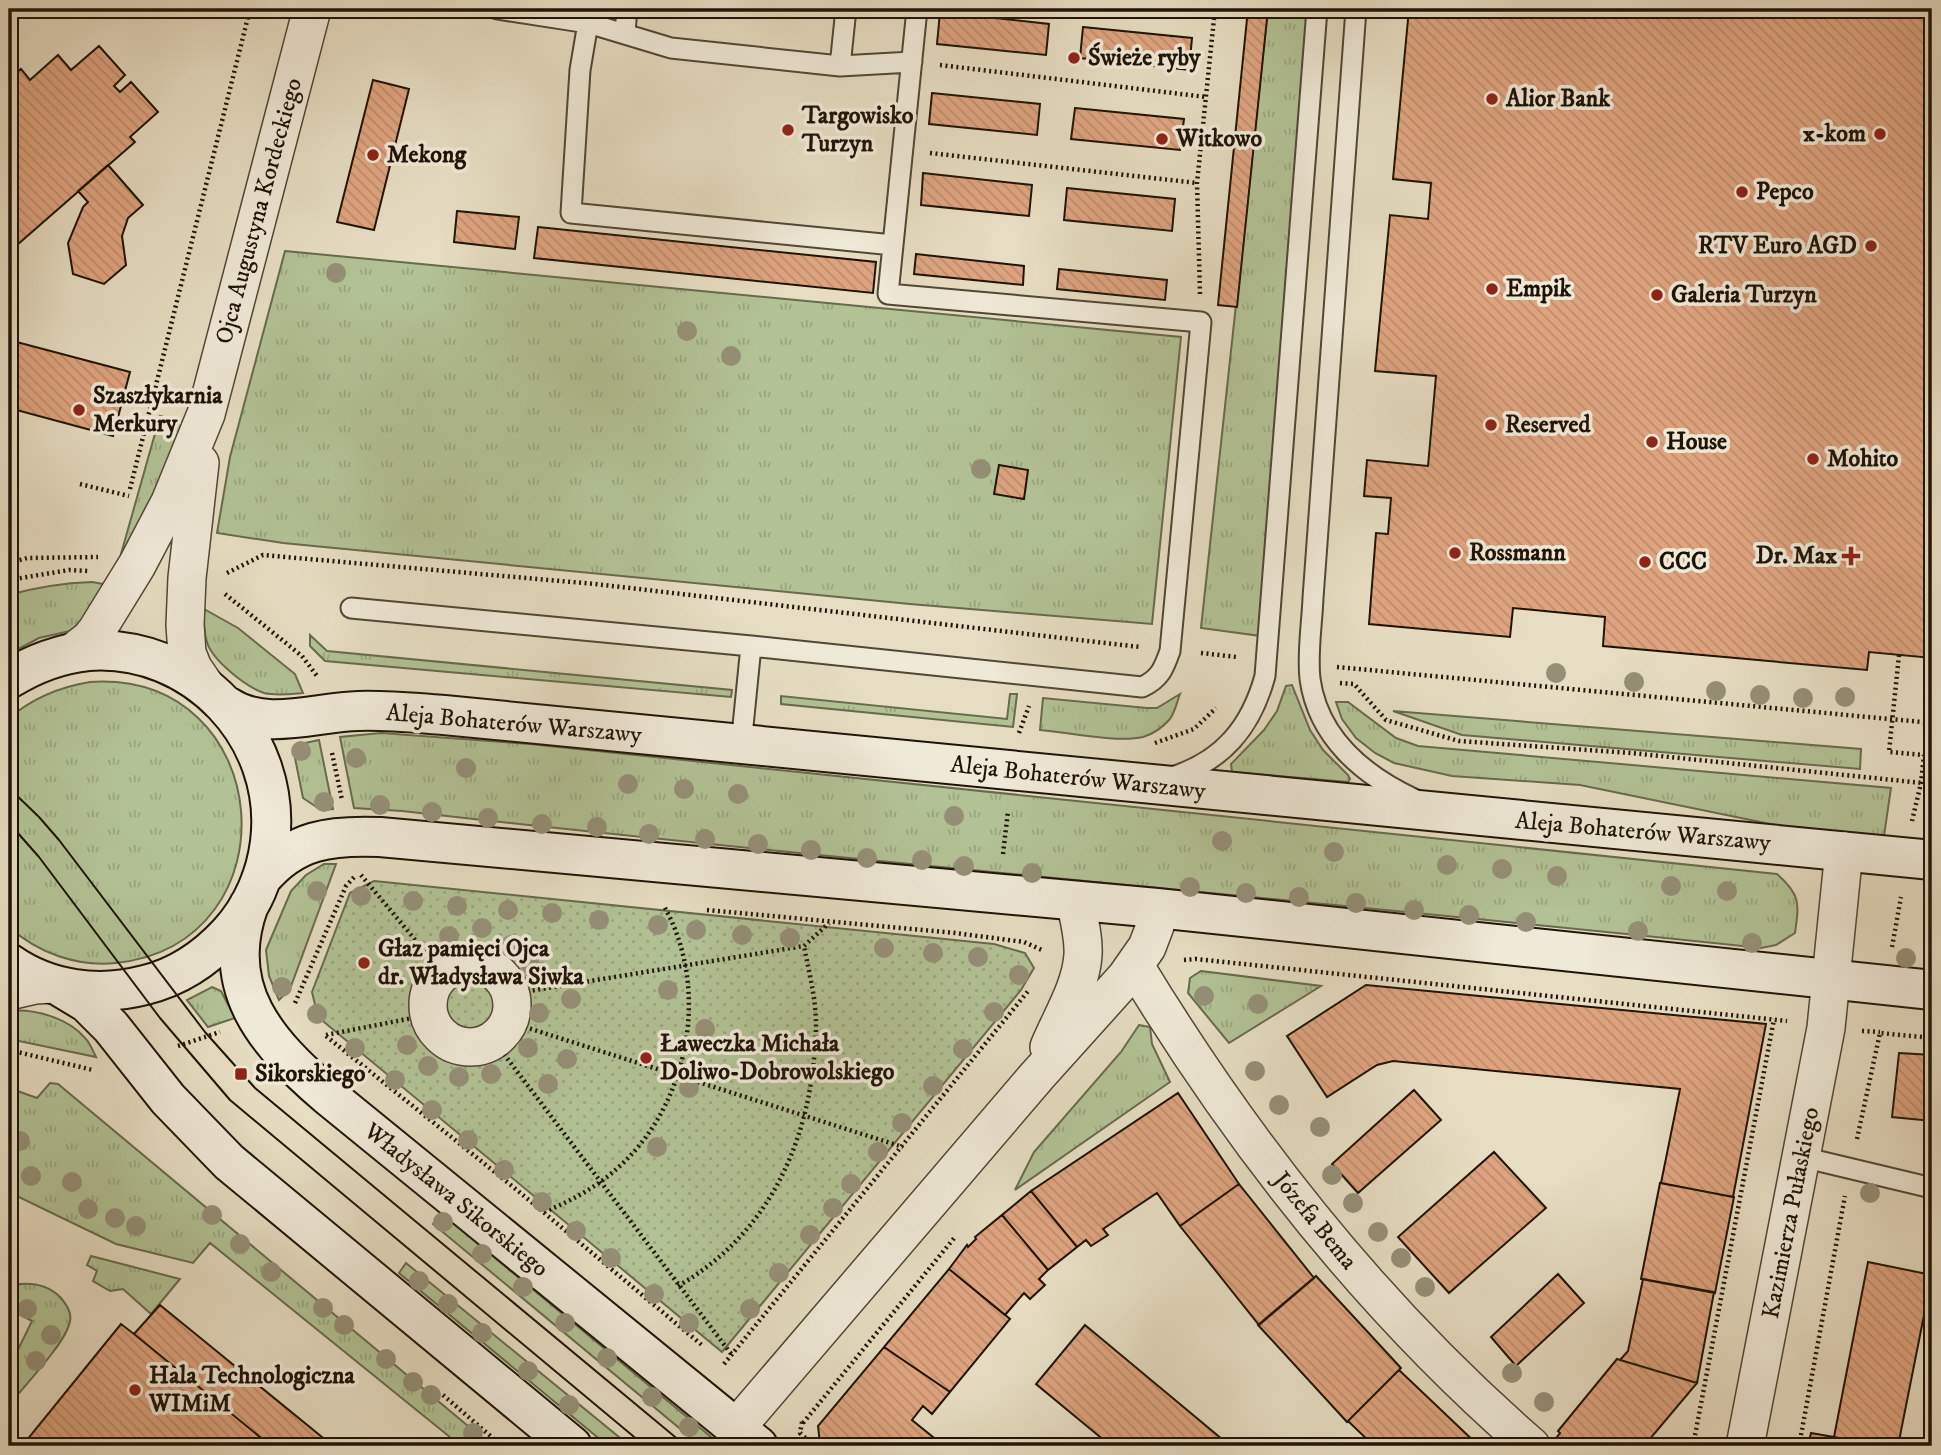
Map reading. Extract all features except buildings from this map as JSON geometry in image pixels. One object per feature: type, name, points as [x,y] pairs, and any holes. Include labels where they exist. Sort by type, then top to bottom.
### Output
[{"type":"street","name":"Ojca Augustyna Kordeckiego","points":[[72,653],[90,639],[133,573],[174,492],[206,414],[312,9]]},
{"type":"street","name":"Ojca Augustyna Kordeckiego","points":[[206,414],[199,580],[185,625],[187,653],[193,668],[216,697]]},
{"type":"street","points":[[9,678],[32,666],[72,653],[107,651],[142,656],[176,668],[216,697]]},
{"type":"street","name":"Aleja Bohaterów Warszawy","points":[[216,697],[252,717],[271,719],[358,711],[406,712],[1932,860]]},
{"type":"street","name":"Władysława Sikorskiego","points":[[216,697],[252,741],[263,767],[269,795],[270,838],[239,946],[241,981],[257,1020],[287,1060],[747,1437]]},
{"type":"street","points":[[9,992],[35,985],[53,984],[81,990],[110,991],[138,987],[164,979],[190,966],[213,949],[233,928],[276,863],[307,845],[326,838],[363,836],[1157,908],[1932,990]]},
{"type":"street","points":[[1830,979],[1844,851]]},
{"type":"street","points":[[1037,1076],[1080,970],[1083,955],[1082,931],[1075,901]]},
{"type":"street","points":[[747,1437],[1037,1076],[1135,965],[1152,937],[1157,908]]},
{"type":"street","points":[[9,963],[27,974],[78,996],[102,1018],[168,1099],[229,1162],[572,1446]]},
{"type":"street","points":[[472,963],[484,965],[505,981],[505,1019],[482,1046],[456,1046],[444,1039],[435,1029],[428,1015],[430,991],[442,972],[458,964],[472,963]]},
{"type":"street","name":"Józefa Bema","points":[[1135,965],[1205,1076],[1308,1214],[1405,1326],[1471,1393],[1531,1446]]},
{"type":"street","name":"Kazimierza Pułaskiego","points":[[1745,1446],[1826,1028],[1830,979]]},
{"type":"lane","points":[[497,9],[588,23],[671,48],[840,66],[912,62]]},
{"type":"lane","points":[[625,32],[627,9]]},
{"type":"lane","points":[[840,66],[846,9]]},
{"type":"lane","points":[[351,608],[1142,687],[1152,683],[1164,671],[1170,651],[1200,322],[888,294],[917,9]]},
{"type":"lane","points":[[1133,783],[1166,779],[1189,771],[1218,752],[1242,728],[1253,712],[1265,676],[1317,9]]},
{"type":"lane","points":[[1356,9],[1313,598],[1310,680],[1321,718],[1330,734],[1353,759],[1369,773],[1403,794],[1451,814]]},
{"type":"lane","points":[[588,23],[580,70],[572,213],[893,245]]},
{"type":"lane","points":[[741,746],[751,646]]},
{"type":"lane","points":[[1802,1157],[1932,1188]]},
{"type":"path","points":[[125,509],[250,9]]},
{"type":"path","points":[[1138,9],[1214,17]]},
{"type":"path","points":[[1200,322],[1197,183],[1215,9]]},
{"type":"path","points":[[912,62],[1206,97]]},
{"type":"path","points":[[902,150],[1197,183]]},
{"type":"path","points":[[79,484],[129,496]]},
{"type":"path","points":[[199,580],[263,555],[595,584],[1170,651],[1245,657]]},
{"type":"path","points":[[9,563],[27,558],[105,557],[133,573]]},
{"type":"path","points":[[9,580],[68,570],[133,573]]},
{"type":"path","points":[[199,580],[302,656],[321,680]]},
{"type":"path","points":[[1899,655],[1889,752],[1924,755],[1911,827]]},
{"type":"path","points":[[1335,667],[1932,723]]},
{"type":"path","points":[[1149,745],[1194,729],[1234,689],[1265,676]]},
{"type":"path","points":[[1310,680],[1354,684],[1386,720],[1459,741],[1631,753],[1932,784]]},
{"type":"path","points":[[1018,737],[1031,738]]},
{"type":"path","points":[[1002,864],[1008,805]]},
{"type":"path","points":[[358,872],[442,972]]},
{"type":"path","points":[[1892,948],[1901,895]]},
{"type":"path","points":[[544,1212],[582,1195],[623,1163],[649,1131],[677,1076],[688,1027],[689,988],[676,929],[664,906]]},
{"type":"path","points":[[505,1019],[685,965],[804,946],[829,923]]},
{"type":"path","points":[[678,1286],[698,1275],[731,1248],[772,1198],[792,1155],[810,1088],[816,1023],[804,946]]},
{"type":"path","points":[[1040,961],[1041,951]]},
{"type":"path","points":[[1172,960],[1196,959],[1774,1019],[1796,1024]]},
{"type":"path","points":[[724,1364],[1038,980]]},
{"type":"path","points":[[326,1035],[428,1015]]},
{"type":"path","points":[[505,1019],[903,1147]]},
{"type":"path","points":[[505,1019],[600,1182],[732,1355]]},
{"type":"path","points":[[1693,1446],[1774,1019]]},
{"type":"path","points":[[1798,1446],[1851,1168],[1882,1024]]},
{"type":"path","points":[[317,1028],[544,1212],[724,1364],[733,1368]]},
{"type":"path","points":[[1861,1031],[1932,1038]]},
{"type":"path","points":[[797,1418],[803,1423],[800,1433],[814,1446]]},
{"type":"green space","points":[[1268,9],[1309,9],[1261,636],[1201,628]]},
{"type":"green space","points":[[285,251],[1181,337],[1152,624],[910,604],[283,543],[217,533],[230,457]]},
{"type":"green space","points":[[160,416],[187,423],[130,556],[121,554]]},
{"type":"green space","points":[[92,582],[109,585],[85,620],[70,631],[39,638],[9,654],[9,595],[50,586]]},
{"type":"green space","points":[[204,609],[238,628],[295,674],[303,693],[264,693],[231,672],[215,657],[207,642]]},
{"type":"green space","points":[[310,635],[327,651],[732,690],[731,697],[325,661],[310,646]]},
{"type":"green space","points":[[90,682],[152,690],[198,718],[228,760],[241,810],[237,862],[215,909],[175,945],[116,963],[101,964],[73,960],[45,951],[9,927],[9,718],[47,694]]},
{"type":"green space","points":[[1292,685],[1310,730],[1323,750],[1348,775],[1348,782],[1232,772],[1231,764],[1264,730],[1277,711],[1286,686]]},
{"type":"green space","points":[[1010,694],[1017,694],[1013,727],[781,704],[781,696],[1007,719]]},
{"type":"green space","points":[[1180,694],[1170,719],[1158,730],[1143,737],[1106,738],[1040,730],[1043,698],[1157,708]]},
{"type":"green space","points":[[1336,702],[1348,702],[1396,738],[1418,746],[1891,788],[1884,836],[1775,825],[1580,785],[1452,776],[1394,763],[1356,738],[1342,719]]},
{"type":"green space","points":[[1393,711],[1861,749],[1860,769],[1462,735]]},
{"type":"green space","points":[[381,733],[530,744],[1777,874],[1797,900],[1795,933],[1776,945],[1761,948],[354,808],[340,737]]},
{"type":"green space","points":[[319,740],[333,809],[321,810],[303,798],[295,758],[300,744]]},
{"type":"green space","points":[[324,864],[336,864],[290,989],[279,1000],[269,976],[266,950],[291,891],[306,875]]},
{"type":"green space","points":[[374,881],[994,944],[1025,953],[1034,968],[1021,990],[722,1352],[318,1017],[312,992],[350,893]]},
{"type":"green space","points":[[1201,971],[1321,986],[1229,1043],[1188,993],[1190,978]]},
{"type":"green space","points":[[212,987],[221,991],[235,1018],[208,1027],[187,1000]]},
{"type":"green space","points":[[9,1011],[29,1011],[60,1020],[85,1038],[96,1057],[9,1039]]},
{"type":"green space","points":[[1139,1025],[1150,1027],[1152,1044],[1170,1082],[1015,1190],[1034,1152],[1121,1052]]},
{"type":"green space","points":[[50,1083],[58,1084],[492,1446],[461,1446],[210,1243],[193,1263],[116,1244],[17,1196],[9,1212],[9,1088],[37,1098]]},
{"type":"green space","points":[[442,1214],[722,1446],[701,1446],[433,1224]]},
{"type":"green space","points":[[91,1256],[180,1279],[151,1314],[123,1289],[110,1291],[93,1281],[97,1271],[87,1265]]},
{"type":"green space","points":[[406,1263],[630,1446],[608,1446],[399,1273]]},
{"type":"green space","points":[[20,1284],[41,1286],[56,1293],[66,1305],[70,1318],[67,1330],[53,1352],[9,1405],[9,1368],[32,1321],[9,1309],[12,1291]]},
{"type":"tram line","points":[[9,788],[59,840],[205,1032],[255,1088],[686,1446]]},
{"type":"tram line","points":[[9,823],[39,857],[160,1018],[230,1100],[645,1446]]},
{"type":"place","name":"Świeże ryby","points":[[1074,58]]},
{"type":"place","name":"Alior Bank","points":[[1492,99]]},
{"type":"place","name":"Targowisko Turzyn","points":[[788,130]]},
{"type":"place","name":"x-kom","points":[[1880,134]]},
{"type":"place","name":"Witkowo","points":[[1162,139]]},
{"type":"place","name":"Mekong","points":[[373,155]]},
{"type":"place","name":"Pepco","points":[[1742,192]]},
{"type":"place","name":"RTV Euro AGD","points":[[1871,246]]},
{"type":"place","name":"Empik","points":[[1492,289]]},
{"type":"place","name":"Galeria Turzyn","points":[[1657,295]]},
{"type":"place","name":"Szaszłykarnia Merkury","points":[[79,410]]},
{"type":"place","name":"Reserved","points":[[1491,425]]},
{"type":"place","name":"House","points":[[1652,442]]},
{"type":"place","name":"Mohito","points":[[1813,459]]},
{"type":"place","name":"Rossmann","points":[[1455,553]]},
{"type":"place","name":"Dr. Max","points":[[1851,556]]},
{"type":"place","name":"CCC","points":[[1645,562]]},
{"type":"place","name":"Głaz pamięci Ojca dr. Władysława Siwka","points":[[364,963]]},
{"type":"place","name":"Ławeczka Michała Doliwo-Dobrowolskiego","points":[[646,1058]]},
{"type":"place","name":"Sikorskiego","points":[[241,1074]]},
{"type":"place","name":"Hala Technologiczna WIMiM","points":[[135,1390]]}]
